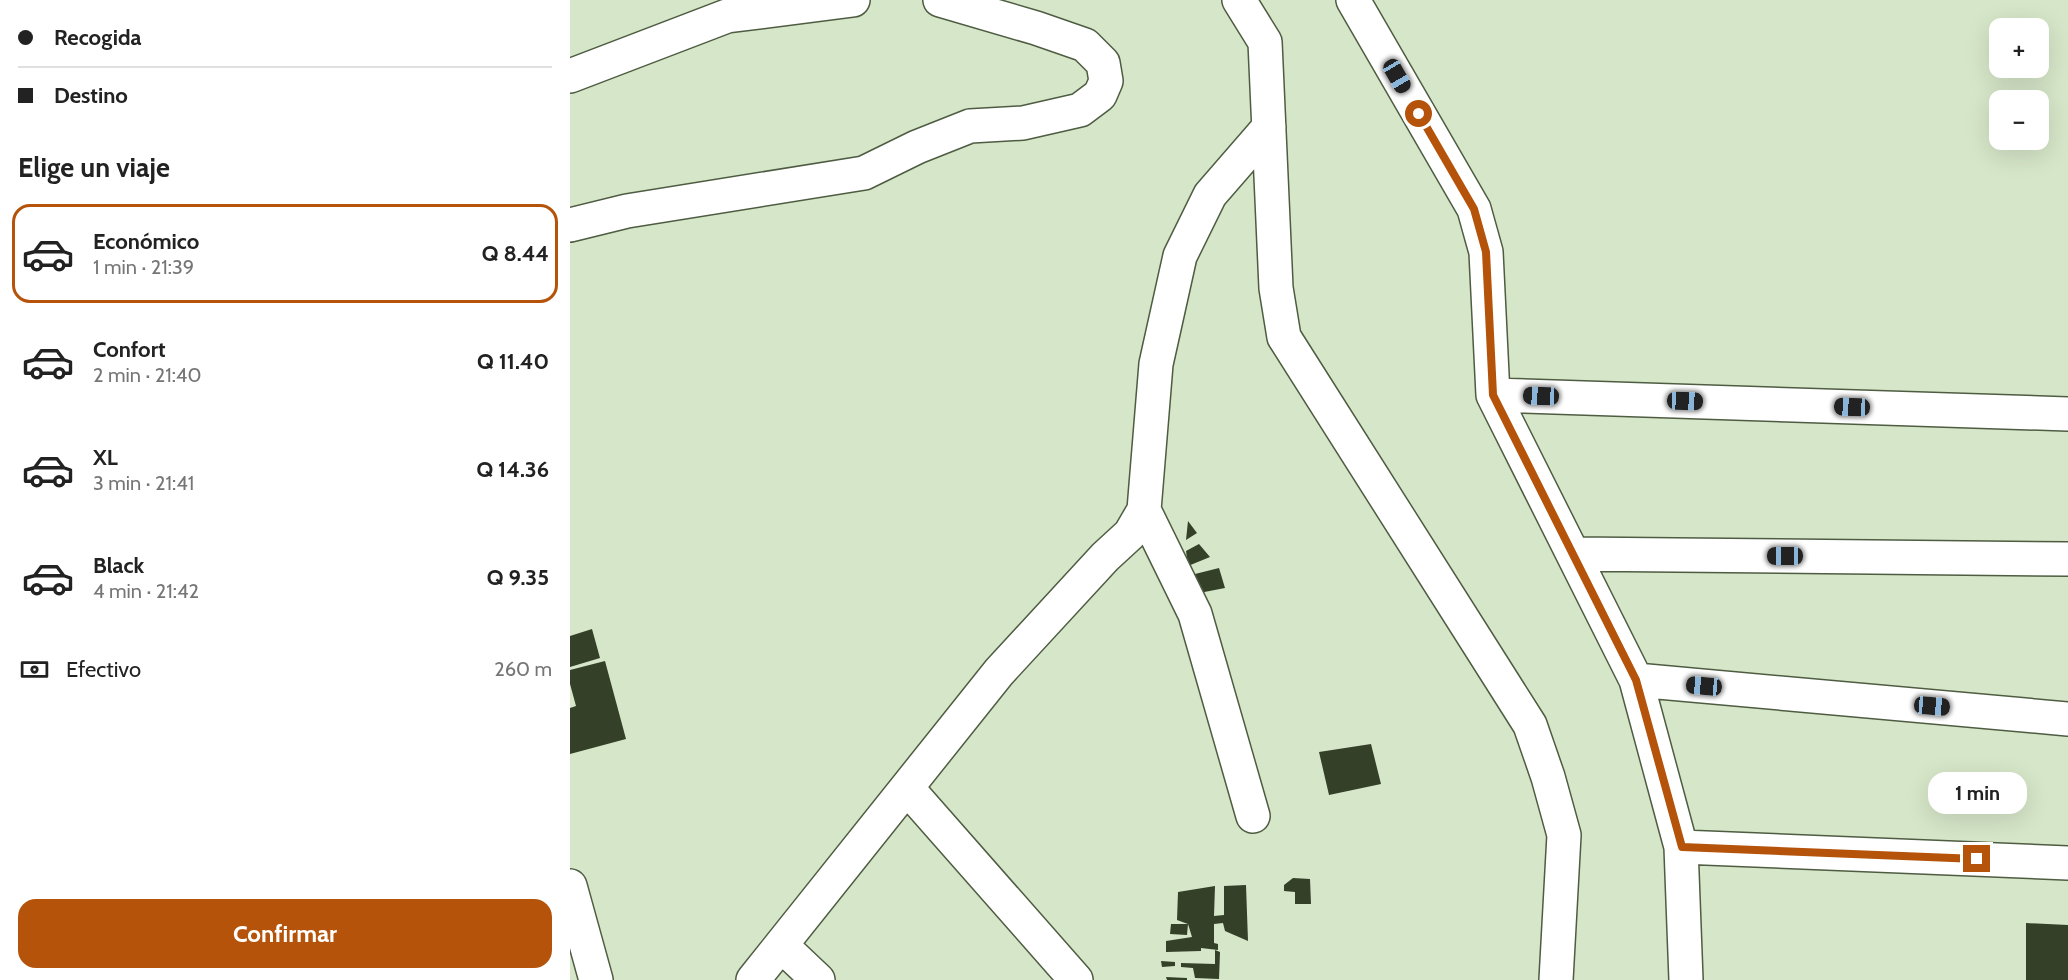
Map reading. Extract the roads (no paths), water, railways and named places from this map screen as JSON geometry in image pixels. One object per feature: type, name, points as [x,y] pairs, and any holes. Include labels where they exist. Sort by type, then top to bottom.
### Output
[{"type":"street","points":[[570,75],[727,16],[853,0]]},
{"type":"street","points":[[570,225],[627,211],[864,173],[917,147],[969,126],[1023,123],[1080,110],[1100,95],[1106,81],[1103,63],[1085,45],[940,0]]},
{"type":"street","points":[[1239,0],[1265,42],[1276,288],[1284,337],[1530,725],[1548,777],[1564,835],[1556,980]]},
{"type":"street","points":[[1353,0],[1474,209],[1486,252],[1493,395],[1636,680],[1682,847],[1686,980]]},
{"type":"street","points":[[753,980],[999,672],[1130,534],[1144,510],[1156,364],[1180,256],[1210,195],[1269,127]]},
{"type":"street","points":[[1493,395],[2068,414]]},
{"type":"street","points":[[1144,510],[1195,614],[1253,816]]},
{"type":"street","points":[[1573,554],[2068,559]]},
{"type":"street","points":[[1636,680],[2068,718]]},
{"type":"street","points":[[907,788],[1076,980]]},
{"type":"street","points":[[1682,847],[2068,863]]},
{"type":"street","points":[[570,886],[596,980]]},
{"type":"street","points":[[781,945],[818,980]]}]
